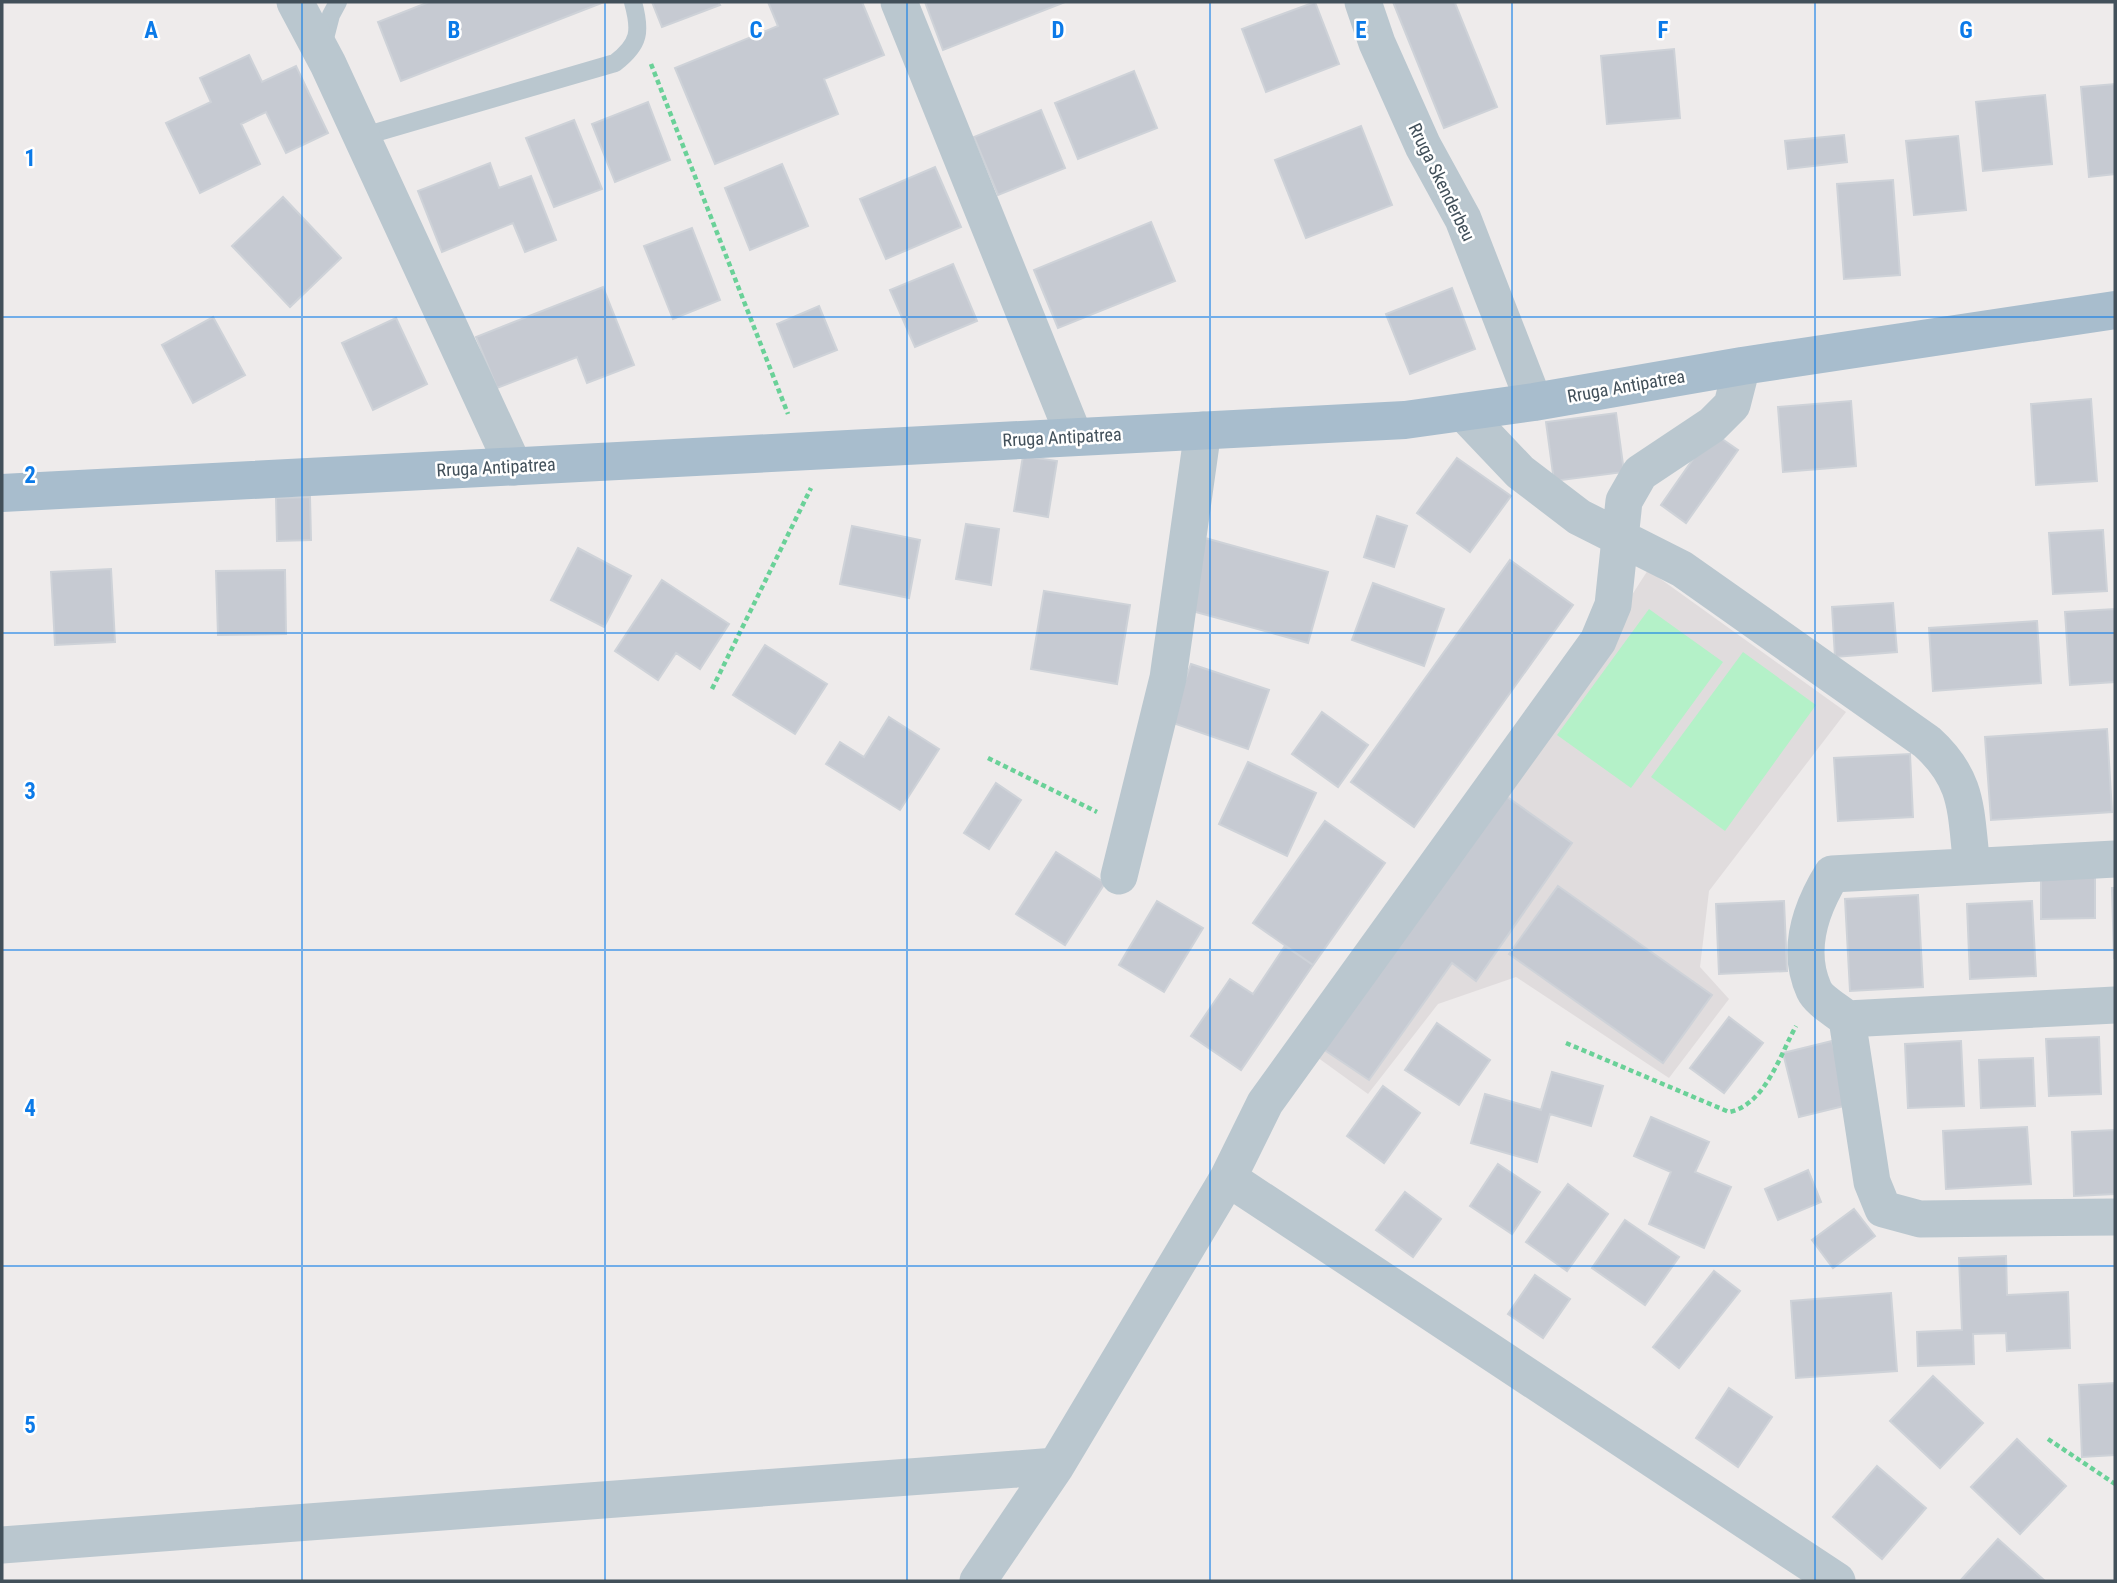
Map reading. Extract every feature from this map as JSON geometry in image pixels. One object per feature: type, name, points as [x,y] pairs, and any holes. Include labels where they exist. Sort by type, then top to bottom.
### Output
[{"type":"main road","name":"Rruga Antipatrea","points":[[2,493],[1405,420],[2115,310]]},
{"type":"street","points":[[295,2],[322,53],[514,467]]},
{"type":"street","points":[[899,2],[1074,436]]},
{"type":"street","name":"Rruga Skenderbeu","points":[[1363,2],[1377,43],[1423,146],[1463,219],[1534,402]]},
{"type":"street","points":[[978,1581],[1056,1466],[1228,1178],[1265,1103],[1598,641],[1613,605],[1619,572],[1624,501],[1640,472],[1712,425],[1732,405],[1742,366]]},
{"type":"street","points":[[1463,412],[1520,472],[1579,517],[1682,569],[1756,624],[1927,742],[1949,762],[1962,790],[1972,866]]},
{"type":"street","points":[[1119,876],[1168,678],[1203,430]]},
{"type":"street","points":[[2115,859],[1832,874],[1815,901],[1807,931],[1807,962],[1815,992],[1847,1019],[1872,1182],[1883,1209],[1920,1219],[2115,1217]]},
{"type":"street","points":[[1847,1019],[2115,1005]]},
{"type":"street","points":[[1228,1178],[1837,1581]]},
{"type":"street","points":[[2,1545],[1056,1466]]},
{"type":"lane","points":[[322,53],[331,15],[338,2]]},
{"type":"lane","points":[[361,137],[615,63],[630,52],[637,39],[638,22],[633,2]]},
{"type":"path","points":[[637,39],[650,61],[816,450],[712,689]]},
{"type":"path","points":[[988,758],[1132,830]]},
{"type":"path","points":[[1566,1042],[1729,1112],[1738,1110],[1758,1095],[1815,992]]},
{"type":"path","points":[[2048,1439],[2115,1484]]},
{"type":"shaded area","points":[[1648,570],[1846,712],[1709,891],[1700,967],[1729,999],[1669,1078],[1516,977],[1438,1004],[1368,1094],[1310,1052],[1525,761]]},
{"type":"green space","points":[[1649,609],[1723,662],[1631,788],[1557,735]]},
{"type":"green space","points":[[1743,652],[1816,705],[1725,831],[1651,777]]},
{"type":"building","points":[[429,2],[604,2],[401,81],[378,22]]},
{"type":"building","points":[[652,2],[718,2],[720,5],[662,27]]},
{"type":"building","points":[[768,2],[862,2],[884,55],[824,79],[838,114],[715,164],[675,68],[778,26]]},
{"type":"building","points":[[925,2],[1065,2],[943,50]]},
{"type":"building","points":[[1315,2],[1339,64],[1266,92],[1242,29]]},
{"type":"building","points":[[1393,2],[1458,2],[1455,3],[1497,107],[1444,128]]},
{"type":"building","points":[[1674,49],[1680,118],[1607,124],[1601,56]]},
{"type":"building","points":[[249,55],[262,82],[296,66],[328,133],[286,153],[266,112],[241,124],[260,164],[200,193],[166,123],[211,102],[200,78]]},
{"type":"building","points":[[1134,71],[1157,128],[1078,159],[1055,103]]},
{"type":"building","points":[[2115,84],[2115,174],[2089,177],[2081,87]]},
{"type":"building","points":[[2045,95],[2052,164],[1983,171],[1976,102]]},
{"type":"building","points":[[648,102],[670,160],[615,182],[592,124]]},
{"type":"building","points":[[1041,110],[1065,168],[998,195],[974,137]]},
{"type":"building","points":[[574,120],[602,189],[554,207],[526,138]]},
{"type":"building","points":[[1361,126],[1392,205],[1306,238],[1275,160]]},
{"type":"building","points":[[1844,135],[1847,162],[1788,169],[1785,141]]},
{"type":"building","points":[[1958,136],[1966,210],[1914,215],[1906,141]]},
{"type":"building","points":[[490,163],[499,188],[531,176],[556,240],[525,252],[513,223],[442,252],[418,191]]},
{"type":"building","points":[[782,164],[808,226],[750,250],[725,188]]},
{"type":"building","points":[[935,167],[961,227],[886,259],[860,199]]},
{"type":"building","points":[[1893,180],[1900,275],[1844,279],[1837,184]]},
{"type":"building","points":[[283,197],[341,258],[290,307],[232,246]]},
{"type":"building","points":[[1151,222],[1175,281],[1058,328],[1034,270]]},
{"type":"building","points":[[692,228],[720,300],[673,319],[644,246]]},
{"type":"building","points":[[953,264],[977,321],[915,347],[890,290]]},
{"type":"building","points":[[603,287],[634,365],[587,383],[577,357],[497,388],[476,337]]},
{"type":"building","points":[[1452,288],[1475,349],[1410,374],[1386,314]]},
{"type":"building","points":[[819,306],[837,350],[794,367],[777,324]]},
{"type":"building","points":[[213,317],[245,375],[193,403],[162,345]]},
{"type":"building","points":[[396,318],[427,384],[373,410],[342,343]]},
{"type":"building","points":[[2091,399],[2097,481],[2036,485],[2031,404]]},
{"type":"building","points":[[1851,401],[1856,466],[1783,472],[1778,407]]},
{"type":"building","points":[[1616,413],[1624,472],[1554,481],[1546,422]]},
{"type":"building","points":[[1712,432],[1738,450],[1686,523],[1661,505]]},
{"type":"building","points":[[1023,456],[1057,461],[1048,517],[1014,511]]},
{"type":"building","points":[[1457,458],[1511,496],[1470,552],[1417,513]]},
{"type":"building","points":[[310,497],[311,540],[277,541],[276,498]]},
{"type":"building","points":[[1377,516],[1407,526],[1394,567],[1364,557]]},
{"type":"building","points":[[966,524],[999,529],[991,585],[956,579]]},
{"type":"building","points":[[852,526],[920,540],[909,598],[840,584]]},
{"type":"building","points":[[2103,530],[2107,591],[2053,594],[2049,533]]},
{"type":"building","points":[[1205,538],[1328,572],[1308,643],[1185,609]]},
{"type":"building","points":[[578,548],[631,576],[604,627],[551,600]]},
{"type":"building","points":[[1510,560],[1573,605],[1414,827],[1351,782]]},
{"type":"building","points":[[111,569],[115,642],[55,645],[51,572]]},
{"type":"building","points":[[285,570],[286,634],[218,635],[216,571]]},
{"type":"building","points":[[662,580],[729,624],[700,669],[676,653],[658,680],[615,651]]},
{"type":"building","points":[[1373,583],[1444,609],[1424,666],[1352,640]]},
{"type":"building","points":[[1044,591],[1130,605],[1117,684],[1031,669]]},
{"type":"building","points":[[1893,603],[1897,652],[1835,657],[1832,607]]},
{"type":"building","points":[[2115,609],[2115,682],[2070,685],[2065,612]]},
{"type":"building","points":[[2037,621],[2041,683],[1933,691],[1929,628]]},
{"type":"building","points":[[765,645],[827,684],[795,734],[733,695]]},
{"type":"building","points":[[1191,664],[1269,690],[1248,749],[1170,722]]},
{"type":"building","points":[[1322,712],[1368,745],[1338,787],[1292,754]]},
{"type":"building","points":[[889,717],[939,749],[900,810],[826,764],[840,742],[864,757]]},
{"type":"building","points":[[2107,729],[2112,812],[1991,820],[1985,737]]},
{"type":"building","points":[[1910,754],[1913,817],[1838,821],[1834,758]]},
{"type":"building","points":[[1248,762],[1316,793],[1287,856],[1219,824]]},
{"type":"building","points":[[996,783],[1021,800],[989,849],[964,833]]},
{"type":"building","points":[[1503,794],[1572,843],[1476,981],[1452,963],[1369,1080],[1323,1049]]},
{"type":"building","points":[[1325,821],[1385,863],[1313,965],[1253,923]]},
{"type":"building","points":[[1056,852],[1105,883],[1065,945],[1016,914]]},
{"type":"building","points":[[2095,876],[2095,918],[2041,919],[2041,877]]},
{"type":"building","points":[[1558,886],[1712,995],[1663,1063],[1509,954]]},
{"type":"building","points":[[2112,888],[2115,888],[2115,958],[2114,958]]},
{"type":"building","points":[[1918,895],[1923,987],[1850,991],[1845,899]]},
{"type":"building","points":[[1157,901],[1203,928],[1164,992],[1119,965]]},
{"type":"building","points":[[1784,901],[1787,971],[1719,974],[1716,904]]},
{"type":"building","points":[[2032,901],[2036,976],[1970,979],[1967,904]]},
{"type":"building","points":[[1285,946],[1313,965],[1241,1070],[1191,1036],[1230,979],[1253,994]]},
{"type":"building","points":[[1729,1017],[1763,1043],[1724,1093],[1690,1068]]},
{"type":"building","points":[[1437,1023],[1490,1060],[1459,1105],[1405,1070]]},
{"type":"building","points":[[2099,1037],[2101,1094],[2049,1096],[2046,1039]]},
{"type":"building","points":[[1832,1041],[1848,1105],[1799,1117],[1783,1053]]},
{"type":"building","points":[[1961,1041],[1964,1106],[1908,1108],[1905,1044]]},
{"type":"building","points":[[2033,1058],[2035,1106],[1981,1108],[1979,1060]]},
{"type":"building","points":[[1552,1072],[1603,1086],[1591,1126],[1550,1114],[1537,1162],[1471,1143],[1485,1094],[1541,1110]]},
{"type":"building","points":[[1383,1086],[1420,1113],[1384,1163],[1347,1136]]},
{"type":"building","points":[[1651,1117],[1709,1142],[1695,1172],[1731,1187],[1704,1248],[1649,1224],[1671,1172],[1634,1156]]},
{"type":"building","points":[[2027,1127],[2031,1184],[1946,1189],[1943,1131]]},
{"type":"building","points":[[2115,1130],[2115,1194],[2074,1196],[2072,1132]]},
{"type":"building","points":[[1498,1164],[1540,1192],[1512,1234],[1470,1206]]},
{"type":"building","points":[[1808,1170],[1821,1202],[1778,1220],[1765,1189]]},
{"type":"building","points":[[1568,1184],[1608,1214],[1567,1271],[1526,1242]]},
{"type":"building","points":[[1405,1192],[1441,1219],[1413,1257],[1376,1230]]},
{"type":"building","points":[[1854,1209],[1875,1236],[1833,1268],[1812,1240]]},
{"type":"building","points":[[1625,1220],[1679,1257],[1645,1305],[1592,1268]]},
{"type":"building","points":[[2006,1256],[2007,1295],[2068,1292],[2070,1348],[2007,1351],[2006,1333],[1973,1334],[1974,1364],[1918,1366],[1917,1332],[1962,1330],[1959,1258]]},
{"type":"building","points":[[1714,1271],[1740,1291],[1679,1368],[1653,1347]]},
{"type":"building","points":[[1535,1275],[1570,1299],[1543,1338],[1508,1314]]},
{"type":"building","points":[[1891,1293],[1897,1371],[1796,1378],[1791,1301]]},
{"type":"building","points":[[1933,1376],[1983,1423],[1940,1468],[1890,1421]]},
{"type":"building","points":[[2115,1383],[2115,1455],[2082,1457],[2079,1385]]},
{"type":"building","points":[[1729,1388],[1772,1417],[1738,1467],[1696,1438]]},
{"type":"building","points":[[2017,1439],[2066,1486],[2020,1534],[1971,1487]]},
{"type":"building","points":[[1877,1466],[1926,1508],[1882,1559],[1833,1517]]},
{"type":"building","points":[[1998,1539],[2045,1581],[1960,1581]]}]
